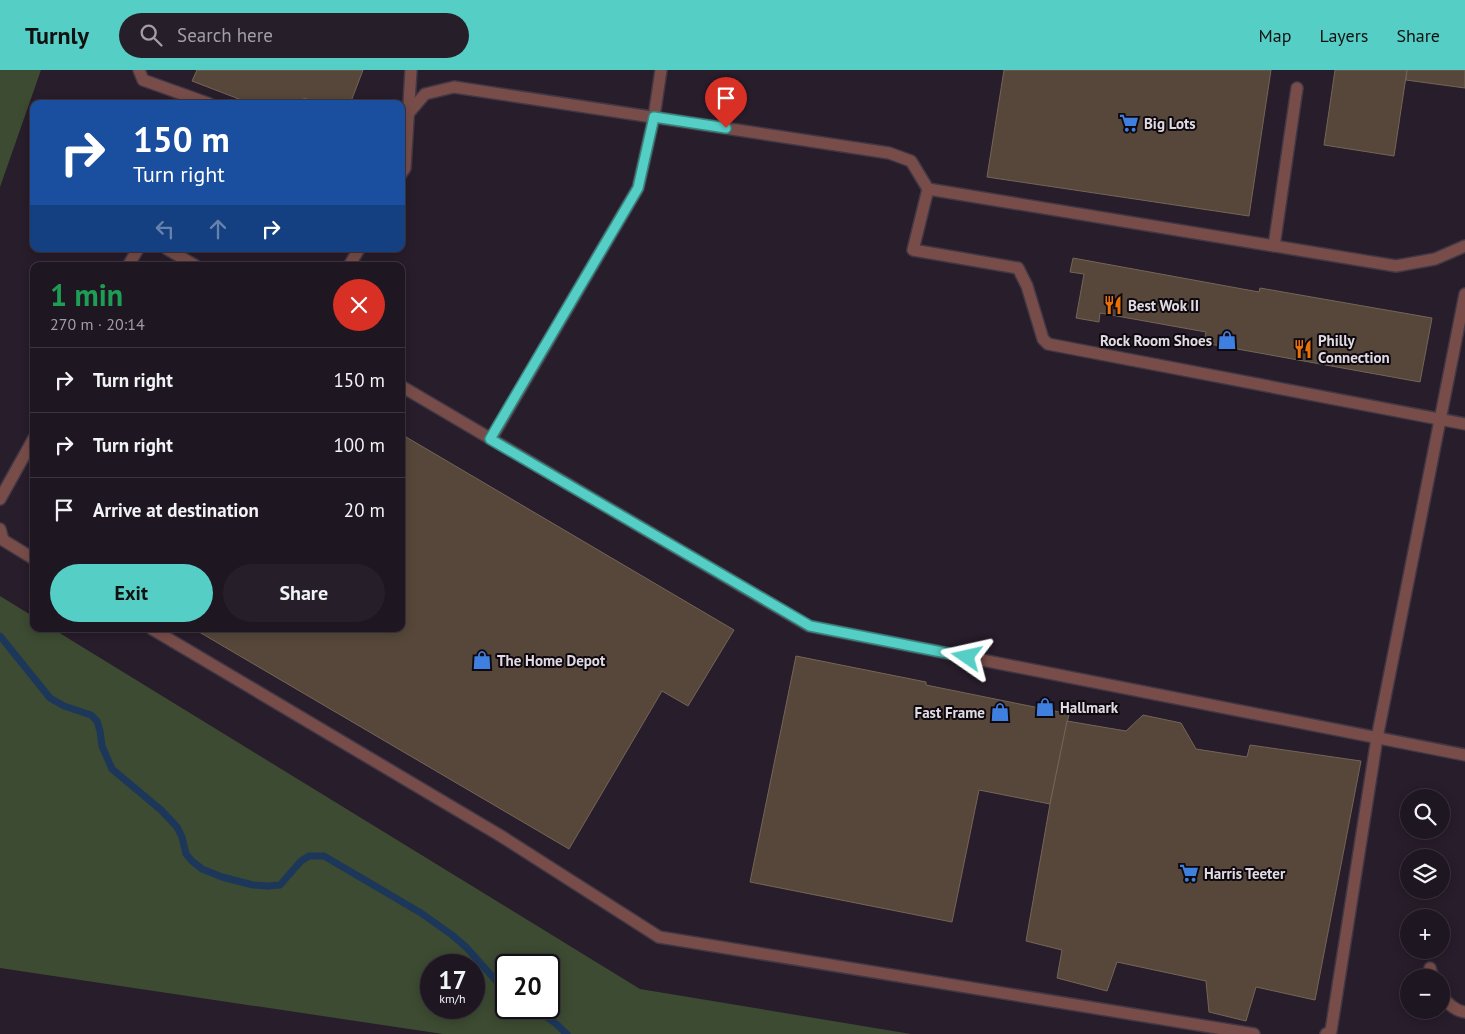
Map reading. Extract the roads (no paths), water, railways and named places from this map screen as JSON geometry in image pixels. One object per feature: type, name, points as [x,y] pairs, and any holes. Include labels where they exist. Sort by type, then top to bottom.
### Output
[{"type":"lane","points":[[139,70],[143,80],[199,100]]},
{"type":"lane","points":[[405,168],[405,118],[412,70]]},
{"type":"lane","points":[[490,439],[638,188],[654,117],[661,70]]},
{"type":"lane","points":[[405,118],[425,94],[454,86],[888,153],[911,161],[928,189],[913,250],[1018,268],[1027,286],[1042,339],[1048,344],[1465,424]]},
{"type":"lane","points":[[1274,246],[1297,88]]},
{"type":"lane","points":[[928,189],[1396,266],[1434,259],[1465,246]]},
{"type":"lane","points":[[172,252],[189,262]]},
{"type":"lane","points":[[1326,1034],[1331,1031],[1377,738],[1465,294]]},
{"type":"lane","points":[[405,388],[810,626],[1465,756]]},
{"type":"lane","points":[[0,499],[30,445]]},
{"type":"lane","points":[[0,528],[3,540],[30,557]]},
{"type":"lane","points":[[157,632],[501,836],[659,937],[1254,1034]]},
{"type":"lane","points":[[1450,1005],[1465,1012]]},
{"type":"waterway","points":[[0,636],[50,698],[64,706],[91,715],[97,721],[102,746],[112,769],[161,810],[177,827],[182,837],[186,854],[202,869],[222,877],[253,885],[280,885],[301,861],[309,856],[324,856],[421,913],[452,935],[467,948],[495,980]]},
{"type":"waterway","points":[[550,1019],[567,1034]]},
{"type":"place","name":"Big Lots","points":[[1129,123]]},
{"type":"place","name":"Best Wok II","points":[[1113,305]]},
{"type":"place","name":"Rock Room Shoes","points":[[1227,340]]},
{"type":"place","name":"Philly Connection","points":[[1303,349]]},
{"type":"place","name":"The Home Depot","points":[[482,660]]},
{"type":"place","name":"Hallmark","points":[[1045,707]]},
{"type":"place","name":"Fast Frame","points":[[1000,712]]},
{"type":"place","name":"Harris Teeter","points":[[1189,873]]}]
